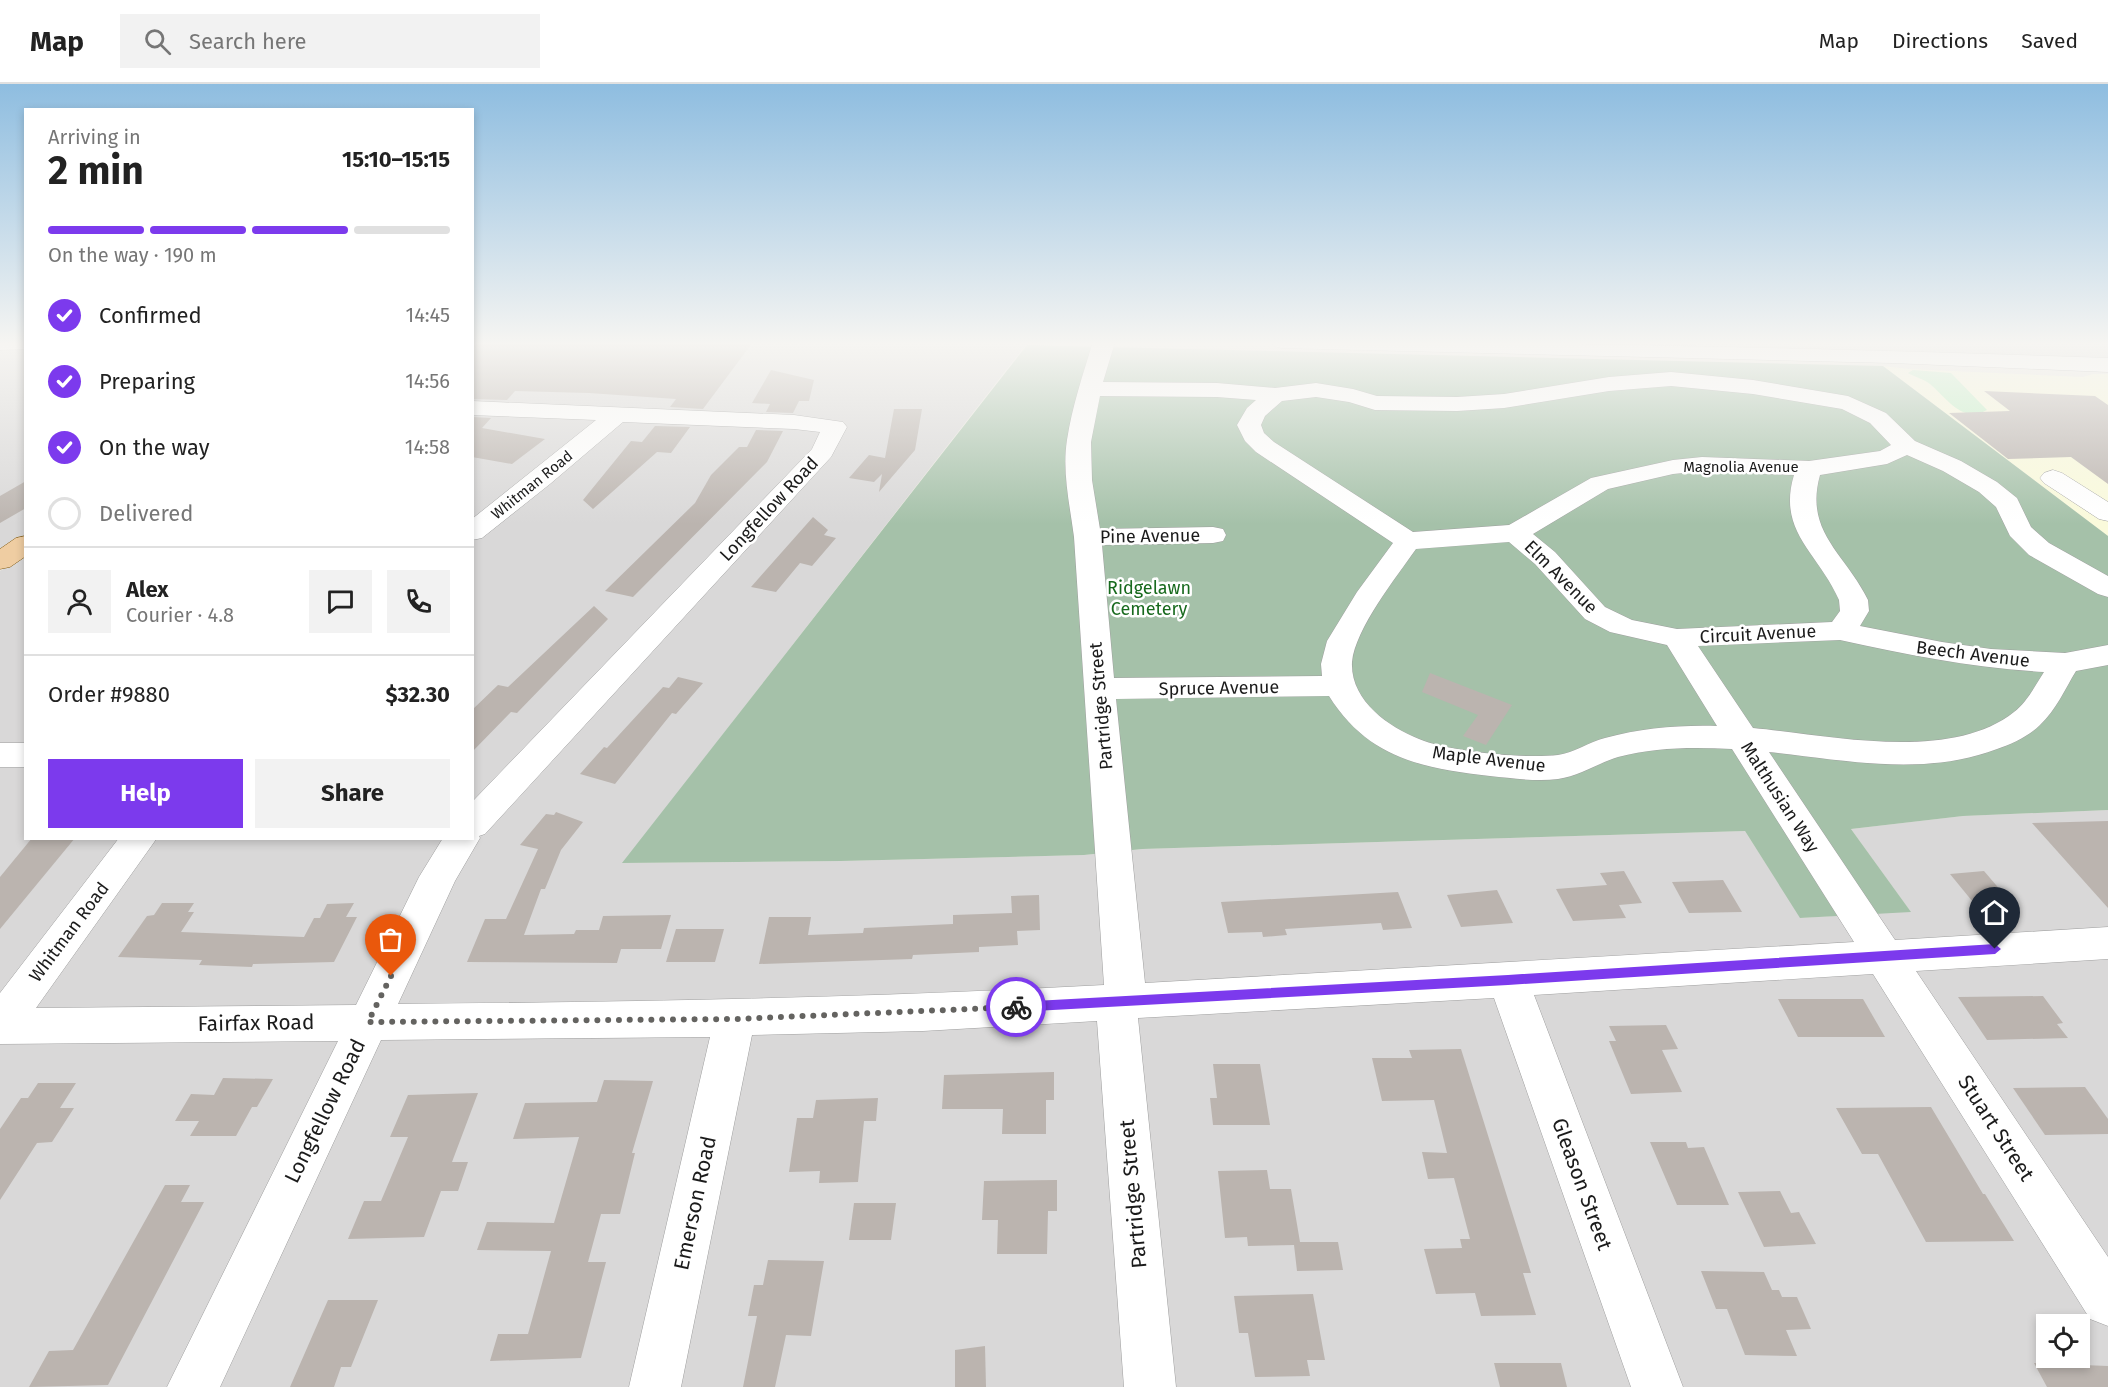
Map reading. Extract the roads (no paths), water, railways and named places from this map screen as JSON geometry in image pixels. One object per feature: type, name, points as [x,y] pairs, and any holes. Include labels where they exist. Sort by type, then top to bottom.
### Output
[{"type":"main road","points":[[0,561],[24,545]]},
{"type":"street","name":"Partridge Street","points":[[1087,403],[1079,442],[1079,480],[1088,537],[1150,1387]]},
{"type":"street","points":[[1266,403],[1255,413],[1249,425],[1253,436],[1265,447],[1408,541],[1376,586],[1340,646],[1336,668],[1339,686]]},
{"type":"street","points":[[1372,403],[1476,403]]},
{"type":"street","points":[[1847,403],[1878,418],[1906,446],[1952,466],[1988,487],[2008,504],[2019,530],[2039,549],[2108,588]]},
{"type":"street","name":"Longfellow Road","points":[[474,408],[794,422],[835,428],[822,452],[474,823]]},
{"type":"street","name":"Whitman Road","points":[[474,530],[541,479],[618,414]]},
{"type":"street","name":"Magnolia Avenue","points":[[1408,541],[1515,533],[1600,483],[1637,475],[1702,464],[1809,468],[1887,457],[1906,446]]},
{"type":"street","points":[[1809,468],[1803,492],[1803,513],[1812,535],[1846,585],[1856,605],[1854,615],[1840,630]]},
{"type":"street","points":[[2053,478],[2108,513]]},
{"type":"street","name":"Elm Avenue","points":[[1515,533],[1545,558],[1595,613],[1621,626],[1677,638]]},
{"type":"street","name":"Pine Avenue","points":[[1088,537],[1213,535]]},
{"type":"street","name":"Circuit Avenue","points":[[1677,638],[1840,630]]},
{"type":"street","name":"Beech Avenue","points":[[1840,630],[1942,652],[1991,659],[2065,663],[2108,656]]},
{"type":"street","name":"Malthusian Way","points":[[1677,638],[1716,694],[1883,956]]},
{"type":"street","name":"Maple Avenue","points":[[1339,686],[1355,711],[1380,734],[1410,749],[1455,758],[1557,767],[1605,750],[1648,739],[1683,737],[1742,738],[1894,753],[1938,753],[1974,746],[2002,734],[2030,716],[2065,663]]},
{"type":"street","name":"Spruce Avenue","points":[[1099,689],[1339,686]]},
{"type":"street","points":[[0,755],[24,754]]},
{"type":"street","name":"Whitman Road","points":[[0,1025],[138,840]]},
{"type":"street","name":"Longfellow Road","points":[[193,1387],[438,877],[461,840]]},
{"type":"street","name":"Fairfax Road","points":[[0,1025],[735,1019],[923,1013],[2108,943]]},
{"type":"street","name":"Stuart Street","points":[[1883,956],[2108,1301]]},
{"type":"street","name":"Gleason Street","points":[[1508,980],[1657,1387]]},
{"type":"street","name":"Emerson Road","points":[[655,1387],[735,1019]]},
{"type":"park label","name":"Ridgelawn Cemetery","points":[[1149,598]]}]
